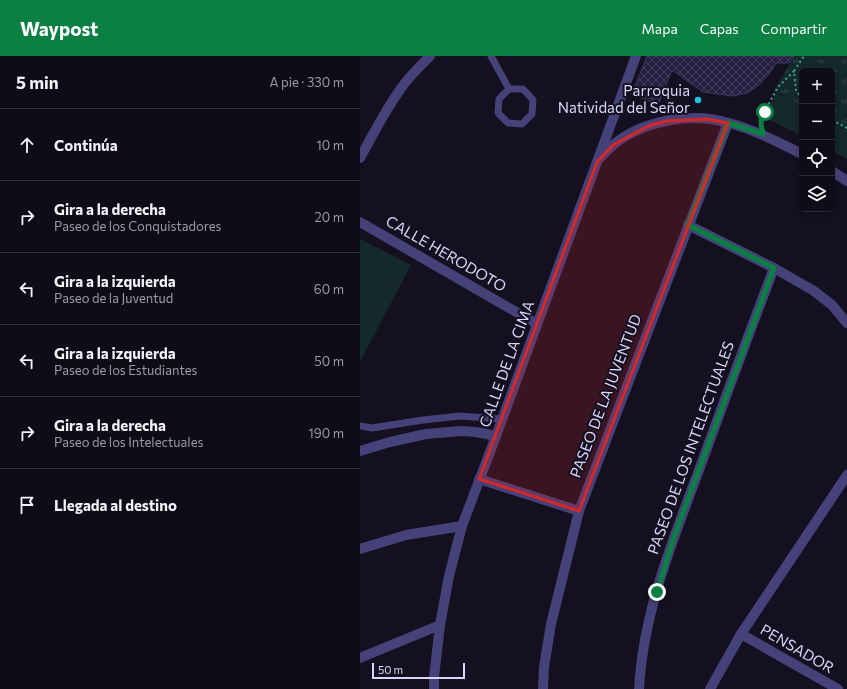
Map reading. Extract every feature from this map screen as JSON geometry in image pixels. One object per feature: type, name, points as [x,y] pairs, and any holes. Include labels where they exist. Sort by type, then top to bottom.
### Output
[{"type":"street","points":[[360,158],[404,84],[430,56]]},
{"type":"street","name":"CALLE DE LA CIMA","points":[[434,689],[440,625],[449,576],[462,526],[636,56]]},
{"type":"street","points":[[597,162],[612,145],[630,134],[648,126],[666,121],[684,119],[707,119],[728,123],[763,134],[799,152]]},
{"type":"street","name":"PASEO DE LA JUVENTUD","points":[[543,689],[544,666],[550,624],[578,511],[728,123]]},
{"type":"street","points":[[835,173],[847,181]]},
{"type":"street","name":"CALLE HERODOTO","points":[[360,222],[537,324]]},
{"type":"street","points":[[688,225],[774,268],[814,291],[832,305],[847,322]]},
{"type":"street","name":"PASEO DE LOS INTELECTUALES","points":[[639,689],[646,632],[674,537],[774,268]]},
{"type":"street","points":[[360,451],[390,442],[426,434],[461,431],[496,436]]},
{"type":"street","points":[[710,689],[741,634],[847,475]]},
{"type":"street","points":[[479,479],[578,511]]},
{"type":"street","points":[[360,549],[406,535],[462,526]]},
{"type":"street","points":[[360,658],[440,625]]},
{"type":"street","name":"PENSADOR","points":[[741,634],[838,689]]},
{"type":"lane","points":[[491,56],[509,89]]},
{"type":"lane","points":[[509,89],[523,89],[533,100],[532,114],[522,124],[508,123],[498,113],[498,98],[509,89]]},
{"type":"lane","points":[[360,426],[372,428],[460,416],[502,419]]},
{"type":"path","points":[[763,134],[761,118],[778,87],[794,70],[804,56]]},
{"type":"path","points":[[794,70],[796,90],[799,94]]},
{"type":"path","points":[[835,122],[847,128]]},
{"type":"highlighted area","points":[[707,119],[728,123],[579,511],[479,479],[597,162],[613,145],[648,126],[666,121]]},
{"type":"green space","points":[[794,56],[847,56],[847,130],[835,124],[835,68],[799,68],[799,104],[774,91]]},
{"type":"green space","points":[[776,93],[799,104],[799,134],[764,117]]},
{"type":"green space","points":[[835,124],[847,130],[847,159],[835,153]]},
{"type":"green space","points":[[360,239],[411,265],[360,362]]},
{"type":"building","name":"Parroquia Natividad del Señor","points":[[647,56],[794,56],[789,63],[776,63],[760,84],[747,93],[733,96],[703,92],[672,70],[658,105],[632,94]]},
{"type":"place","name":"Parroquia Natividad del Señor","points":[[698,100]]},
{"type":"route","points":[[657,592],[674,537],[774,268],[688,225],[728,123],[763,134],[761,118],[765,112]]}]
